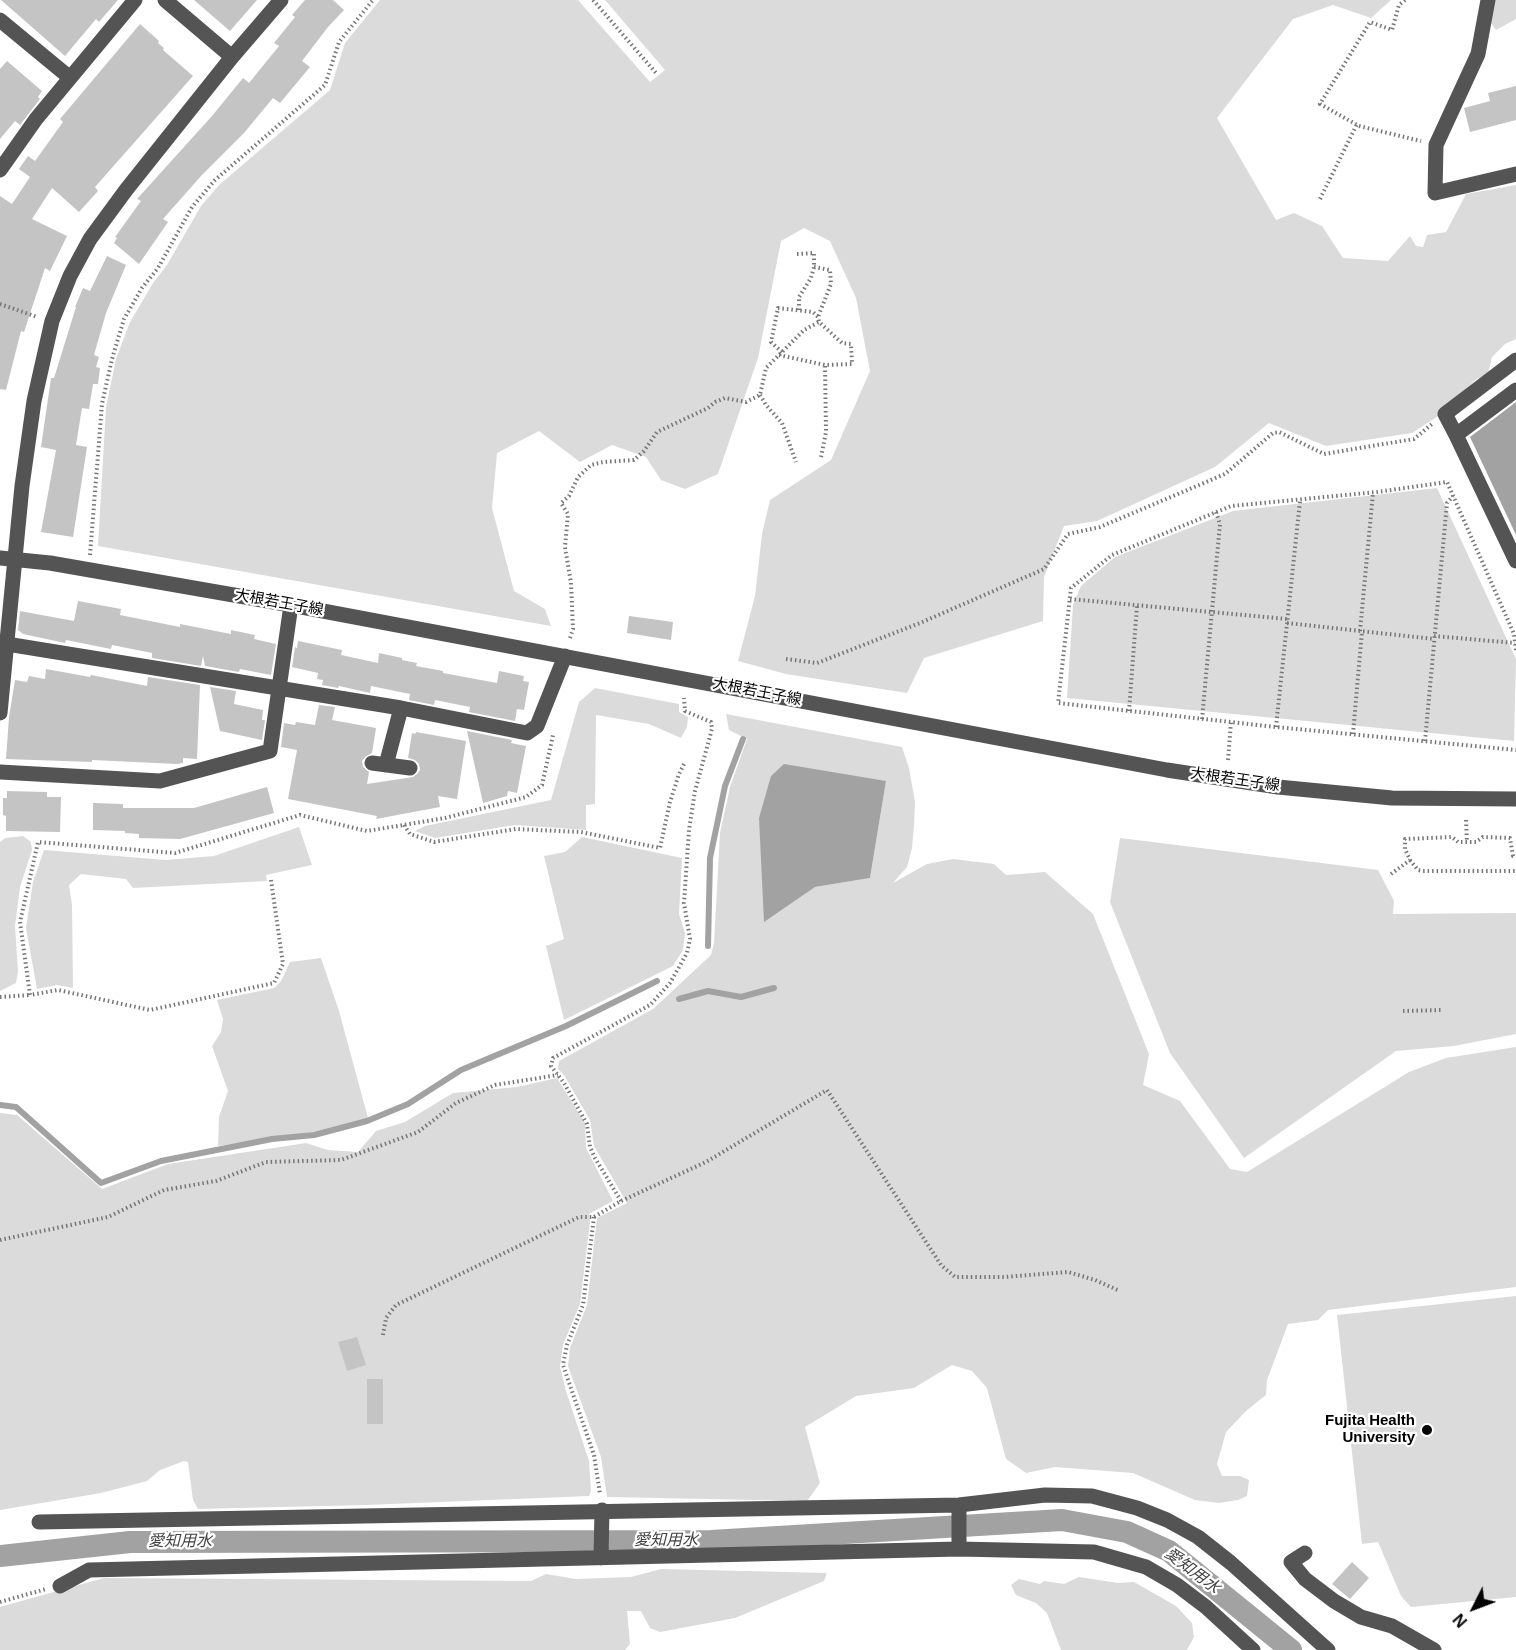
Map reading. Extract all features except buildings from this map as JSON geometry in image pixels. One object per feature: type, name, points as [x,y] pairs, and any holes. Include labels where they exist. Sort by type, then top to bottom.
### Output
[{"type":"street","points":[[0,170],[69,77],[135,0]]},
{"type":"street","points":[[165,0],[232,57]]},
{"type":"street","points":[[0,713],[7,559],[34,401],[52,321],[70,276],[90,239],[232,57],[281,0]]},
{"type":"street","points":[[1488,0],[1478,54],[1436,145],[1435,193],[1516,174]]},
{"type":"street","points":[[0,20],[69,77]]},
{"type":"street","points":[[1516,360],[1445,414],[1516,561]]},
{"type":"street","points":[[1456,435],[1516,390]]},
{"type":"street","name":"大根若王子線","points":[[7,559],[88,570],[291,605],[1167,770],[1278,787],[1392,798],[1516,799]]},
{"type":"street","points":[[0,772],[160,781],[270,751],[291,605]]},
{"type":"street","points":[[3,643],[279,690],[401,708],[527,733],[537,726],[565,656]]},
{"type":"street","points":[[401,708],[379,764],[410,768]]},
{"type":"street","points":[[39,1522],[959,1508],[1045,1495],[1092,1496],[1137,1508],[1167,1520],[1198,1537],[1231,1563],[1328,1650]]},
{"type":"street","points":[[959,1508],[959,1547]]},
{"type":"street","points":[[601,1553],[602,1514]]},
{"type":"street","points":[[60,1586],[89,1570],[601,1553],[959,1547],[1095,1552],[1146,1567],[1206,1607],[1253,1650]]},
{"type":"street","points":[[1305,1553],[1291,1562],[1305,1579],[1334,1602],[1361,1617],[1392,1626],[1434,1650]]},
{"type":"path","points":[[88,570],[93,533],[102,404],[124,319],[142,288],[158,268],[192,207],[215,180],[325,85],[339,42],[373,0]]},
{"type":"path","points":[[594,0],[656,73]]},
{"type":"path","points":[[1405,0],[1399,5],[1392,30],[1370,22],[1320,104],[1357,124],[1436,145]]},
{"type":"path","points":[[1320,199],[1357,124]]},
{"type":"path","points":[[797,254],[814,253],[811,278],[799,297],[798,310]]},
{"type":"path","points":[[796,462],[782,423],[760,395],[766,368],[804,330],[819,320],[831,284],[830,270],[814,267]]},
{"type":"path","points":[[0,304],[52,321]]},
{"type":"path","points":[[778,308],[798,310],[813,312],[842,343],[851,345],[852,364],[825,365],[781,354],[771,342],[778,308]]},
{"type":"path","points":[[821,457],[826,432],[825,365]]},
{"type":"path","points":[[570,638],[573,629],[571,583],[565,547],[568,514],[561,503],[569,496],[578,477],[591,465],[634,460],[644,451],[657,432],[708,408],[715,402],[725,398],[746,402],[760,395]]},
{"type":"path","points":[[786,659],[817,663],[920,623],[1044,568],[1068,534],[1100,527],[1224,474],[1273,433],[1279,432],[1324,454],[1414,438],[1445,414]]},
{"type":"path","points":[[1516,650],[1514,634],[1447,482],[1300,501],[1231,506],[1112,555],[1071,588],[1058,704],[1516,750]]},
{"type":"path","points":[[1353,734],[1373,492]]},
{"type":"path","points":[[1425,741],[1447,503],[1453,496]]},
{"type":"path","points":[[1276,727],[1300,501]]},
{"type":"path","points":[[1202,719],[1220,524],[1216,512]]},
{"type":"path","points":[[1070,599],[1212,612],[1361,631],[1515,643]]},
{"type":"path","points":[[1129,711],[1137,606]]},
{"type":"path","points":[[621,1202],[595,1158],[590,1146],[587,1124],[551,1066],[553,1058],[650,1005],[670,983],[687,953],[690,939],[684,903],[689,830],[695,791],[712,729],[711,722],[685,711],[684,698]]},
{"type":"path","points":[[1228,760],[1231,722]]},
{"type":"path","points":[[30,995],[20,922],[38,842],[175,853],[300,815],[367,831],[445,818],[526,797],[542,785],[555,729]]},
{"type":"path","points":[[404,825],[410,834],[434,842],[516,829],[581,832],[660,848],[670,802],[684,764]]},
{"type":"path","points":[[1466,820],[1467,842]]},
{"type":"path","points":[[1516,856],[1513,856],[1510,838],[1483,837],[1476,842],[1458,842],[1452,837],[1405,838],[1405,849],[1418,870],[1516,871]]},
{"type":"path","points":[[1391,874],[1410,860]]},
{"type":"path","points":[[0,997],[58,990],[150,1010],[274,983],[283,964],[271,880]]},
{"type":"path","points":[[1403,1011],[1442,1010]]},
{"type":"path","points":[[0,1240],[108,1217],[164,1190],[216,1181],[266,1162],[341,1160],[418,1132],[456,1103],[495,1084],[558,1075]]},
{"type":"path","points":[[383,1335],[386,1318],[396,1305],[579,1217],[594,1217],[706,1162],[827,1090],[941,1265],[955,1277],[1068,1272],[1120,1291]]},
{"type":"path","points":[[594,1217],[583,1305],[567,1345],[562,1365],[594,1455],[602,1514]]},
{"type":"path","points":[[0,1602],[60,1586]]},
{"type":"shaded area","points":[[380,0],[578,0],[650,82],[665,70],[605,0],[1391,0],[1371,18],[1333,5],[1293,19],[1217,118],[1276,220],[1294,213],[1322,226],[1343,258],[1388,261],[1410,236],[1416,246],[1423,247],[1427,235],[1446,232],[1466,194],[1516,185],[1516,339],[1505,344],[1492,357],[1488,374],[1475,380],[1443,413],[1412,433],[1326,446],[1269,423],[1215,467],[1097,521],[1064,526],[1044,577],[1043,621],[924,658],[907,693],[786,674],[738,661],[755,596],[762,534],[770,500],[831,460],[870,371],[856,298],[830,241],[804,228],[781,241],[758,358],[718,474],[685,489],[661,480],[646,457],[612,445],[580,462],[539,431],[497,453],[492,508],[514,591],[545,609],[551,626],[98,546],[106,407],[116,359],[130,322],[153,283],[167,265],[201,206],[219,185],[330,90],[345,43]]},
{"type":"shaded area","points":[[1494,0],[1516,0],[1516,19],[1496,30],[1491,23]]},
{"type":"shaded area","points":[[1516,402],[1516,535],[1470,437]]},
{"type":"shaded area","points":[[1437,488],[1516,659],[1514,741],[1067,698],[1073,605],[1081,586],[1115,557],[1233,511]]},
{"type":"shaded area","points":[[595,688],[679,704],[679,712],[688,717],[687,727],[681,738],[649,724],[596,715],[595,804],[586,805],[586,830],[515,825],[435,838],[415,831],[425,826],[551,800],[579,702]]},
{"type":"shaded area","points":[[726,714],[902,747],[909,768],[915,802],[914,825],[912,848],[907,867],[893,883],[927,864],[953,859],[994,864],[1006,875],[1045,872],[1093,914],[1149,1054],[1143,1085],[1180,1101],[1230,1169],[1247,1172],[1409,1072],[1446,1058],[1516,1047],[1516,1287],[1328,1310],[1318,1320],[1288,1324],[1267,1380],[1266,1395],[1246,1411],[1226,1432],[1217,1464],[1222,1476],[1240,1476],[1249,1480],[1247,1496],[1238,1500],[1219,1503],[1195,1500],[1133,1473],[1055,1467],[1026,1473],[1006,1459],[987,1388],[972,1371],[952,1365],[914,1388],[856,1396],[805,1427],[820,1483],[807,1501],[607,1497],[601,1457],[568,1366],[570,1348],[587,1305],[597,1218],[627,1203],[594,1146],[590,1120],[564,1075],[558,1069],[559,1061],[653,1009],[711,955],[714,943],[720,833],[730,787],[747,739],[729,730]],"holes":[[[886,781],[870,878],[815,887]]]},
{"type":"shaded area","points":[[784,764],[886,781],[870,878],[815,887],[764,922],[759,818],[771,776]]},
{"type":"shaded area","points":[[299,827],[312,865],[266,875],[267,881],[133,888],[126,879],[81,874],[69,885],[72,905],[73,988],[57,985],[37,989],[26,928],[33,882],[44,850],[166,860],[214,856]]},
{"type":"shaded area","points":[[23,836],[31,842],[32,850],[20,887],[15,926],[18,971],[16,983],[0,991],[0,842],[5,838]]},
{"type":"shaded area","points":[[582,837],[682,858],[679,914],[685,933],[683,950],[673,966],[564,1020],[546,946],[564,939],[544,856],[565,852]]},
{"type":"shaded area","points":[[1120,838],[1378,870],[1394,901],[1393,914],[1516,913],[1516,1034],[1454,1046],[1396,1051],[1244,1158],[1170,1053],[1110,902]]},
{"type":"shaded area","points":[[321,958],[339,1011],[368,1118],[313,1132],[218,1146],[219,1117],[228,1091],[212,1046],[221,1032],[223,1019],[217,1000],[274,988],[281,981],[290,962]]},
{"type":"shaded area","points":[[557,1078],[585,1123],[586,1148],[613,1201],[589,1214],[580,1304],[563,1345],[560,1367],[589,1461],[591,1491],[589,1496],[198,1509],[193,1500],[188,1462],[184,1461],[160,1470],[147,1481],[101,1493],[0,1510],[0,1113],[17,1115],[102,1189],[168,1164],[306,1143],[328,1150],[358,1152],[376,1131],[405,1122],[453,1093],[517,1087]]},
{"type":"shaded area","name":"Fujita Health University","points":[[1516,1296],[1516,1597],[1411,1607],[1401,1596],[1378,1542],[1362,1544],[1337,1315]]},
{"type":"shaded area","points":[[661,1569],[827,1573],[824,1581],[735,1618],[660,1632],[650,1628],[641,1611],[627,1611],[630,1644],[625,1650],[0,1650],[0,1607],[104,1578],[531,1581],[546,1574],[576,1579],[631,1577]]},
{"type":"shaded area","points":[[1079,1577],[1118,1583],[1134,1582],[1176,1606],[1192,1623],[1194,1637],[1187,1650],[1061,1650],[1047,1613],[1036,1603],[1016,1595],[1011,1585],[1019,1579],[1040,1584],[1044,1581],[1064,1584]]},
{"type":"waterway","points":[[708,946],[710,858],[725,786],[743,739]]},
{"type":"waterway","points":[[0,1105],[16,1107],[101,1183],[161,1161],[272,1139],[314,1135],[367,1121],[408,1104],[461,1070],[566,1026],[657,981]]},
{"type":"waterway","points":[[679,999],[708,991],[741,997],[774,988]]},
{"type":"waterway","name":"愛知用水","points":[[0,1556],[130,1542],[711,1541],[1062,1520],[1127,1532],[1169,1551],[1291,1650]]},
{"type":"place","name":"Fujita Health University","points":[[1427,1430]]}]
